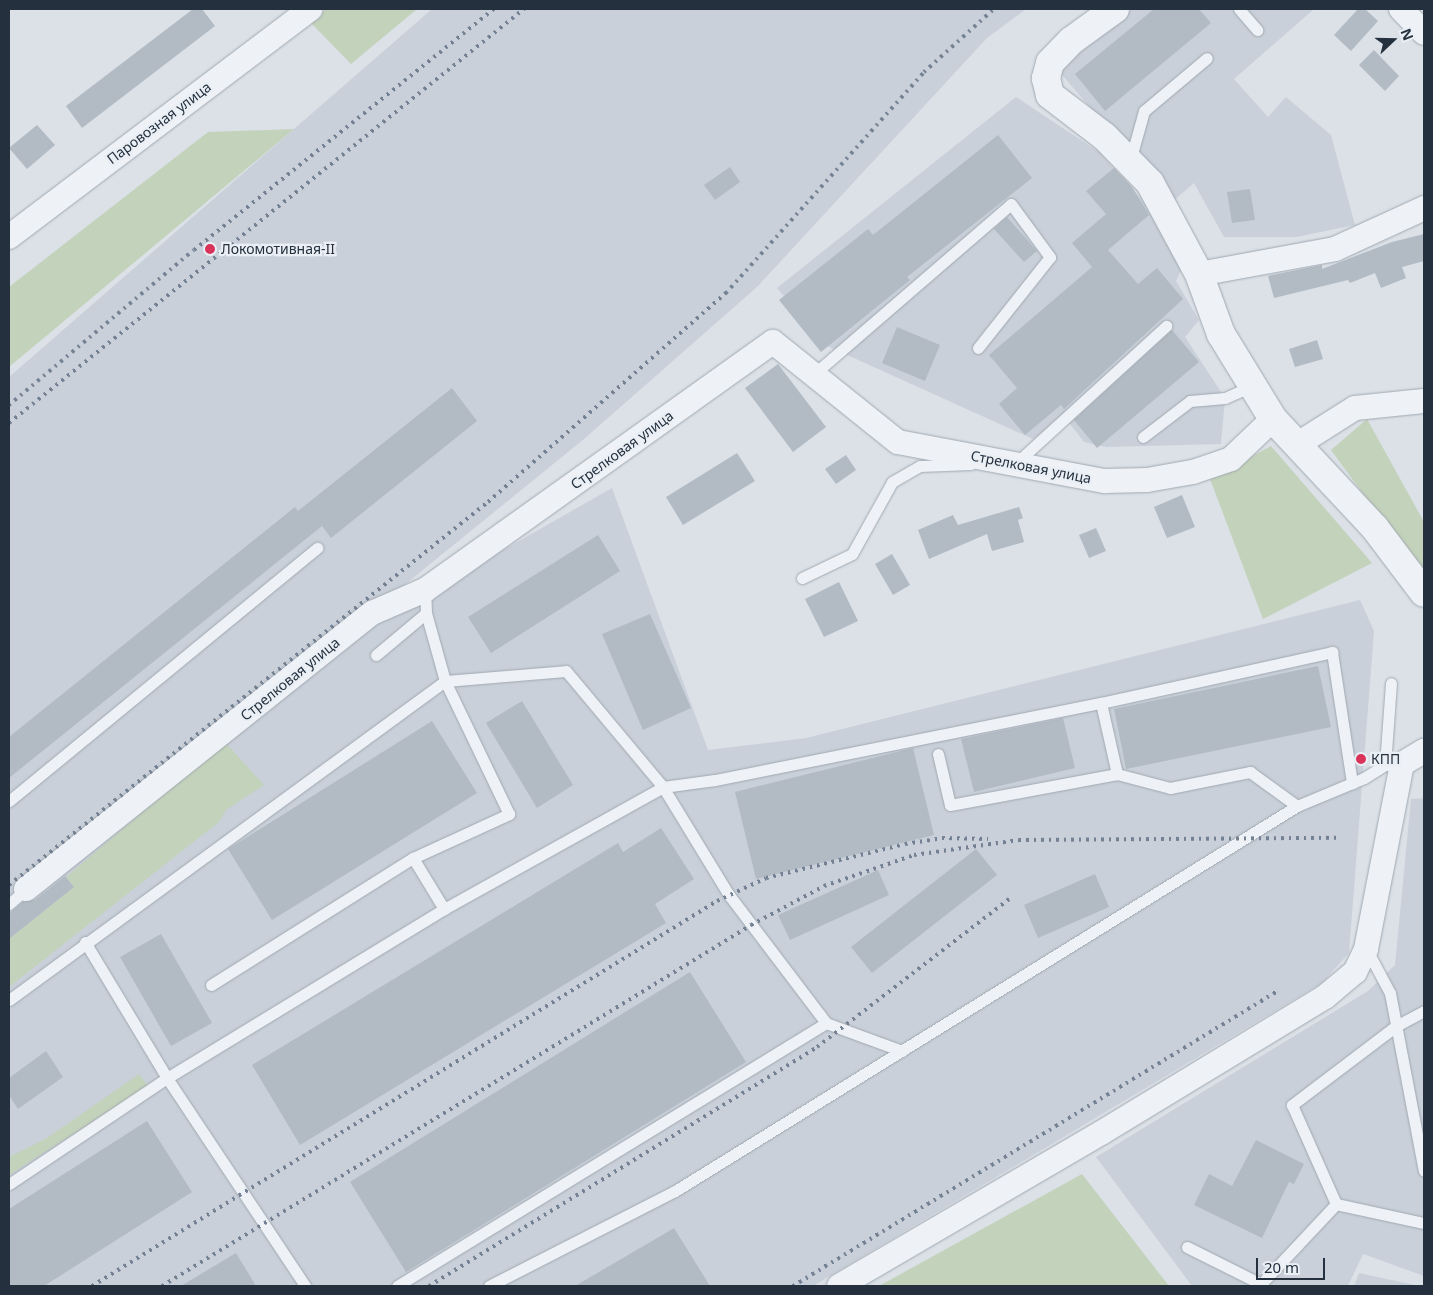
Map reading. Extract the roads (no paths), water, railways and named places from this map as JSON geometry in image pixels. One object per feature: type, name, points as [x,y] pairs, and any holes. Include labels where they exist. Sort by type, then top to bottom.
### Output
[{"type":"street","name":"Паровозная улица","points":[[9,237],[310,9]]},
{"type":"street","points":[[1116,9],[1070,41],[1050,62],[1046,78],[1050,95],[1105,137],[1130,161],[1160,199],[1199,274],[1222,334],[1272,419],[1298,444],[1375,528],[1424,593]]},
{"type":"street","points":[[1401,9],[1424,33]]},
{"type":"street","points":[[1199,274],[1335,249],[1424,208]]},
{"type":"street","name":"Стрелковая улица","points":[[18,896],[372,614],[426,602],[773,342],[898,442],[1105,481],[1166,477],[1193,472],[1231,459],[1272,419]]},
{"type":"street","points":[[1298,444],[1355,408],[1424,401]]},
{"type":"street","points":[[839,1286],[1101,1133],[1325,997],[1355,972],[1366,949],[1393,764],[1424,751]]},
{"type":"lane","points":[[1239,9],[1257,30]]},
{"type":"lane","points":[[1130,161],[1144,111],[1206,58]]},
{"type":"lane","points":[[814,374],[1011,204],[1050,257],[978,348]]},
{"type":"lane","points":[[802,578],[852,554],[892,482],[920,466],[1007,462],[1166,326]]},
{"type":"lane","points":[[1143,437],[1190,401],[1225,398],[1252,386]]},
{"type":"lane","points":[[9,801],[317,548]]},
{"type":"lane","points":[[376,655],[426,602]]},
{"type":"lane","points":[[211,985],[413,858],[509,814],[445,681],[426,602]]},
{"type":"lane","points":[[9,1184],[167,1078],[444,909],[663,787],[715,780],[1101,703],[1332,652],[1352,782]]},
{"type":"lane","points":[[9,1000],[85,942],[445,681],[566,671],[663,787],[729,895],[826,1023],[902,1051]]},
{"type":"lane","points":[[490,1286],[675,1191],[1297,806],[1393,764],[1391,683]]},
{"type":"lane","points":[[1101,703],[1117,774]]},
{"type":"lane","points":[[938,754],[950,805],[1117,774],[1170,788],[1250,772],[1297,806]]},
{"type":"lane","points":[[413,858],[444,909]]},
{"type":"lane","points":[[85,942],[167,1078],[305,1286]]},
{"type":"lane","points":[[1366,949],[1390,993],[1424,1171]]},
{"type":"lane","points":[[1336,1204],[1292,1105],[1396,1026],[1424,1011]]},
{"type":"lane","points":[[397,1286],[826,1023]]},
{"type":"lane","points":[[1336,1204],[1424,1223]]},
{"type":"lane","points":[[1187,1247],[1262,1284],[1336,1204]]},
{"type":"railway","points":[[9,405],[194,250],[494,9]]},
{"type":"railway","points":[[9,423],[524,9]]},
{"type":"railway","points":[[9,885],[488,502],[726,293],[924,72],[994,9]]},
{"type":"railway","points":[[92,1286],[717,901],[766,878],[905,844],[942,838],[988,839]]},
{"type":"railway","points":[[162,1286],[751,925],[824,886],[914,855],[1019,840],[1339,838]]},
{"type":"railway","points":[[429,1286],[817,1047],[1012,897]]},
{"type":"railway","points":[[793,1286],[1276,992]]},
{"type":"place","name":"Локомотивная-II","points":[[210,249]]},
{"type":"place","name":"КПП","points":[[1361,759]]}]
